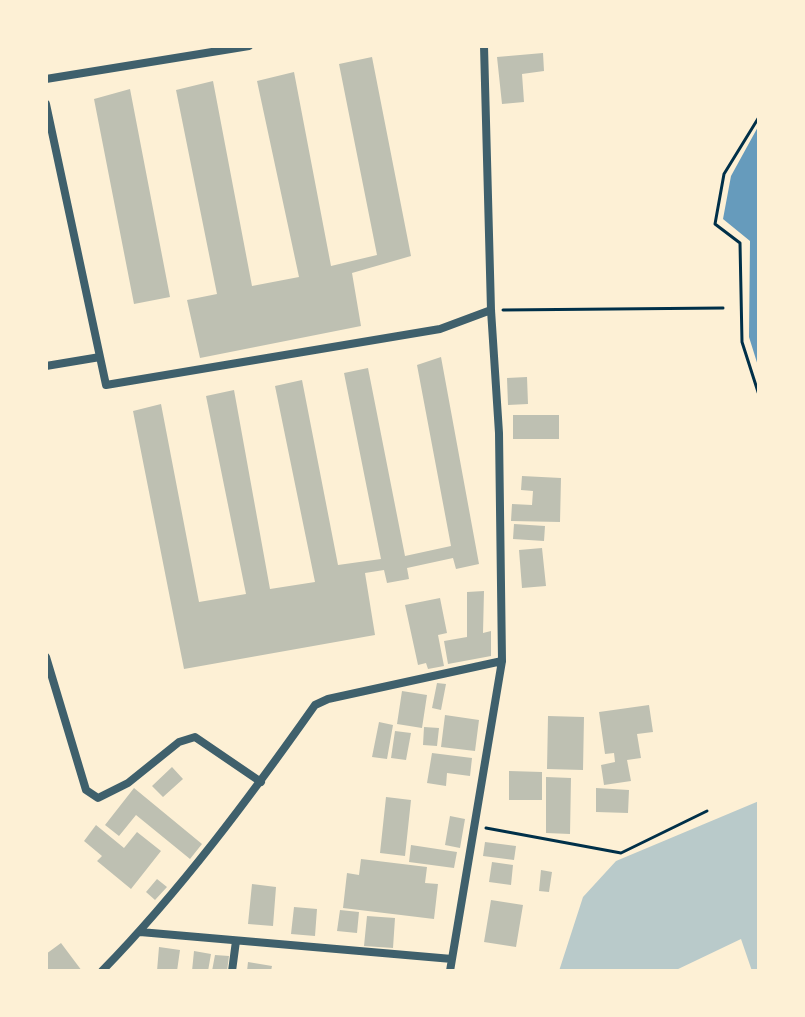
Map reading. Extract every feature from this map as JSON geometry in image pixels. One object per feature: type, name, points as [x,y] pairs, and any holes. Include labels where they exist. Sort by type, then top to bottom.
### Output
[{"type":"street","points":[[46,79],[249,46]]},
{"type":"street","points":[[450,971],[502,661],[499,433],[491,310],[484,46]]},
{"type":"street","points":[[46,104],[106,385],[440,329],[491,310]]},
{"type":"street","points":[[46,366],[100,357]]},
{"type":"street","points":[[46,657],[86,790],[98,798],[128,783],[179,742],[195,737],[261,782]]},
{"type":"street","points":[[102,971],[140,932],[261,782],[315,705],[328,699],[502,661]]},
{"type":"street","points":[[140,932],[452,959]]},
{"type":"street","points":[[232,971],[236,941]]},
{"type":"path","points":[[759,117],[724,174],[715,224],[740,243],[742,342],[759,395]]},
{"type":"path","points":[[491,310],[723,308]]},
{"type":"path","points":[[475,826],[621,853],[707,811]]},
{"type":"shaded area","points":[[759,801],[759,971],[752,971],[741,939],[674,971],[559,971],[583,897],[616,861]]},
{"type":"water","points":[[759,125],[759,369],[749,337],[750,241],[723,219],[731,176]]},
{"type":"building","points":[[543,53],[544,71],[522,74],[524,102],[502,104],[497,57]]},
{"type":"building","points":[[372,57],[411,256],[352,273],[361,326],[200,358],[187,300],[217,294],[176,90],[213,81],[252,286],[299,277],[257,81],[294,72],[331,266],[377,255],[339,64]]},
{"type":"building","points":[[130,89],[170,297],[134,304],[94,99]]},
{"type":"building","points":[[441,357],[479,564],[456,569],[453,558],[407,568],[409,579],[387,583],[384,570],[365,573],[375,635],[184,669],[133,411],[161,404],[199,602],[246,594],[206,396],[234,390],[270,589],[315,582],[275,386],[302,380],[338,565],[381,559],[344,373],[368,368],[405,556],[451,546],[417,365]]},
{"type":"building","points":[[527,377],[528,404],[508,405],[507,378]]},
{"type":"building","points":[[513,415],[559,415],[559,439],[513,439]]},
{"type":"building","points":[[522,476],[561,478],[560,522],[511,521],[512,504],[532,505],[533,491],[521,490]]},
{"type":"building","points":[[514,524],[545,526],[544,541],[513,539]]},
{"type":"building","points":[[542,548],[546,586],[522,588],[519,550]]},
{"type":"building","points":[[484,591],[483,633],[491,631],[491,656],[448,664],[444,641],[467,637],[467,592]]},
{"type":"building","points":[[440,598],[447,633],[438,635],[444,666],[428,669],[426,663],[418,665],[405,605]]},
{"type":"building","points":[[437,683],[446,684],[441,710],[432,708]]},
{"type":"building","points":[[402,691],[427,695],[422,728],[397,724]]},
{"type":"building","points":[[649,705],[653,732],[637,734],[641,758],[627,760],[631,781],[604,785],[601,765],[615,762],[614,753],[605,754],[599,712]]},
{"type":"building","points":[[445,715],[479,720],[475,751],[441,747]]},
{"type":"building","points":[[548,716],[584,717],[583,770],[547,769]]},
{"type":"building","points":[[379,722],[393,725],[387,759],[372,757]]},
{"type":"building","points":[[424,727],[439,728],[437,746],[423,745]]},
{"type":"building","points":[[395,731],[411,733],[406,760],[391,758]]},
{"type":"building","points":[[432,753],[472,758],[470,776],[447,773],[446,786],[427,783]]},
{"type":"building","points":[[172,767],[183,779],[163,797],[152,786]]},
{"type":"building","points":[[509,771],[542,772],[542,800],[509,800]]},
{"type":"building","points":[[546,777],[571,778],[570,834],[546,833]]},
{"type":"building","points":[[134,788],[202,844],[190,859],[136,815],[119,836],[105,825]]},
{"type":"building","points":[[596,788],[629,790],[628,813],[596,812]]},
{"type":"building","points":[[386,797],[411,800],[405,856],[380,853]]},
{"type":"building","points":[[450,816],[465,819],[460,848],[445,845]]},
{"type":"building","points":[[96,825],[124,848],[137,832],[161,851],[131,889],[97,861],[102,856],[84,841]]},
{"type":"building","points":[[485,842],[516,846],[514,860],[483,856]]},
{"type":"building","points":[[411,845],[457,852],[454,868],[409,862]]},
{"type":"building","points":[[361,859],[427,867],[425,883],[438,884],[434,919],[343,908],[347,873],[359,875]]},
{"type":"building","points":[[492,862],[513,865],[511,885],[489,882]]},
{"type":"building","points":[[541,870],[552,872],[549,892],[539,891]]},
{"type":"building","points":[[157,879],[167,887],[155,900],[146,892]]},
{"type":"building","points":[[252,884],[276,887],[273,926],[248,924]]},
{"type":"building","points":[[491,900],[523,905],[516,947],[484,942]]},
{"type":"building","points":[[294,907],[317,909],[315,936],[291,934]]},
{"type":"building","points":[[340,910],[359,912],[357,933],[337,931]]},
{"type":"building","points":[[367,916],[395,918],[393,948],[364,946]]},
{"type":"building","points":[[61,943],[82,971],[46,971],[46,954]]},
{"type":"building","points":[[159,947],[180,950],[177,971],[157,971]]},
{"type":"building","points":[[194,951],[211,954],[208,971],[192,971]]},
{"type":"building","points":[[215,955],[229,956],[227,971],[212,971]]},
{"type":"building","points":[[248,962],[272,966],[271,971],[247,971]]}]
